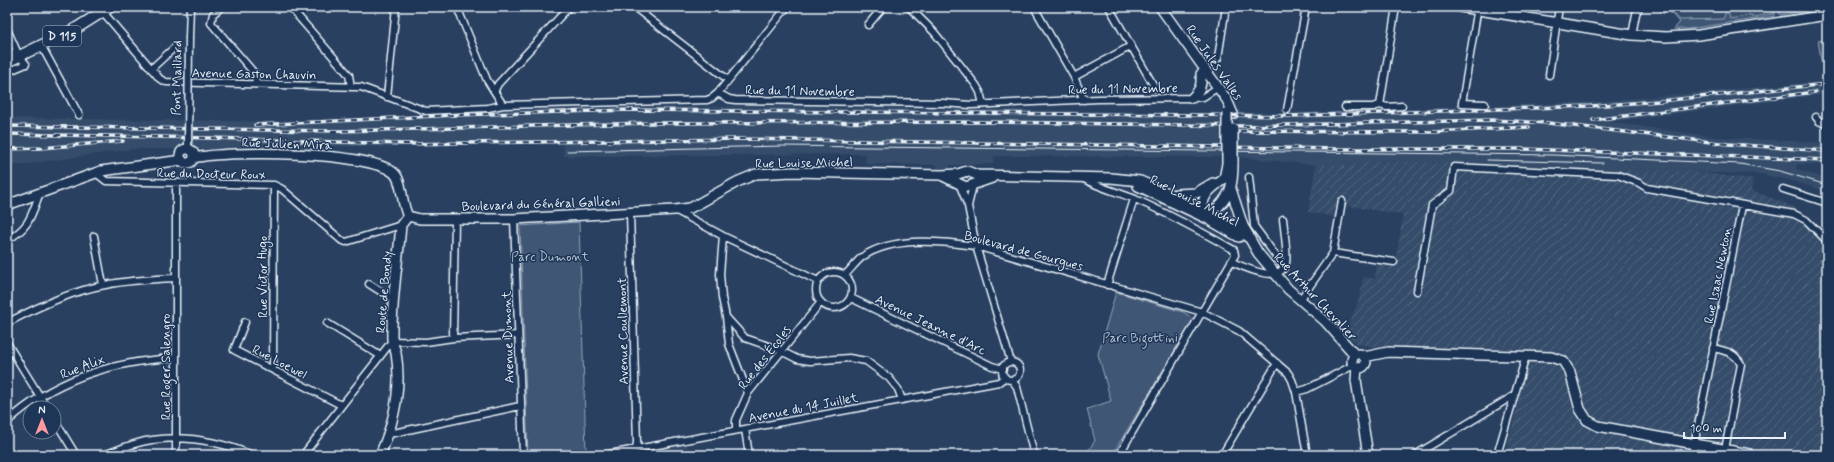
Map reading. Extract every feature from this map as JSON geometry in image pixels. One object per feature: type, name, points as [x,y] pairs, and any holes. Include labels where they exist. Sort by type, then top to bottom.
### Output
[{"type":"main road","name":"D 115","points":[[7,62],[75,29],[106,10]]},
{"type":"street","name":"Pont Maillard","points":[[182,160],[181,152],[188,147],[190,7]]},
{"type":"street","points":[[222,7],[213,14],[211,23],[255,74],[256,84]]},
{"type":"street","points":[[290,7],[349,75],[351,87]]},
{"type":"street","points":[[396,7],[389,90],[387,97],[426,111],[488,108],[503,105],[707,100],[718,93],[785,9],[778,7]]},
{"type":"street","points":[[457,7],[488,80],[503,105]]},
{"type":"street","points":[[495,90],[498,84],[569,7]]},
{"type":"street","points":[[634,7],[727,80]]},
{"type":"street","points":[[868,25],[882,7]]},
{"type":"street","points":[[910,7],[934,32],[976,85],[983,104]]},
{"type":"street","points":[[1034,7],[1074,77],[1084,100]]},
{"type":"street","points":[[1109,7],[1155,88]]},
{"type":"street","name":"Rue Jules Valles","points":[[1155,7],[1201,74],[1229,104],[1230,163]]},
{"type":"street","name":"Rue Jules Valles","points":[[1160,7],[1216,89]]},
{"type":"street","points":[[1218,58],[1226,7]]},
{"type":"street","points":[[1287,110],[1306,7]]},
{"type":"street","points":[[1380,105],[1396,7]]},
{"type":"street","points":[[1460,7],[1478,8],[1629,34],[1682,37],[1827,15]]},
{"type":"street","points":[[1549,75],[1559,7]]},
{"type":"street","points":[[1629,34],[1639,7]]},
{"type":"street","points":[[1478,8],[1462,103],[1485,104]]},
{"type":"street","name":"Avenue Gaston Chauvin","points":[[106,10],[151,69],[162,80],[169,83],[351,87],[365,88],[387,97]]},
{"type":"street","points":[[7,29],[19,56],[26,64],[7,72]]},
{"type":"street","points":[[42,46],[79,115]]},
{"type":"street","points":[[1074,77],[1131,46]]},
{"type":"street","points":[[151,69],[175,47]]},
{"type":"street","points":[[7,51],[19,56]]},
{"type":"street","points":[[1192,98],[1200,90],[1202,84],[1201,74]]},
{"type":"street","name":"Rue du 11 Novembre","points":[[718,93],[729,99],[735,100],[983,104],[1192,98],[1203,97],[1216,89]]},
{"type":"street","points":[[1344,107],[1373,107],[1380,105],[1387,107],[1402,106]]},
{"type":"street","points":[[1816,117],[1827,125]]},
{"type":"street","points":[[7,205],[39,195],[96,173],[182,160],[188,163],[194,158],[193,152],[188,147]]},
{"type":"street","name":"Rue Julien Mira","points":[[194,158],[245,154],[304,154],[334,157],[385,168],[395,174],[398,179],[404,208],[408,216]]},
{"type":"street","points":[[1230,163],[1224,179],[1211,189],[1204,197],[1205,213],[1224,202],[1231,189]]},
{"type":"street","points":[[1230,163],[1231,189],[1243,226],[1250,240]]},
{"type":"street","points":[[1417,291],[1432,205],[1451,191],[1454,167],[1618,176],[1639,183],[1646,188],[1797,215],[1806,220],[1827,241]]},
{"type":"street","name":"Rue Louise Michel","points":[[958,181],[967,171],[976,182]]},
{"type":"street","name":"Rue Louise Michel","points":[[675,210],[690,208],[737,182],[756,174],[792,172],[942,176],[958,181],[968,188],[976,182],[999,176],[1140,181],[1173,194],[1205,213],[1236,235],[1258,254]]},
{"type":"street","name":"Rue du Docteur Roux","points":[[96,173],[106,181],[274,185],[282,189],[341,240],[346,242],[401,225]]},
{"type":"street","points":[[1173,194],[1196,193],[1226,174]]},
{"type":"street","points":[[1249,177],[1254,226],[1284,267]]},
{"type":"street","name":"Rue Louise Michel","points":[[1086,179],[1138,186],[1229,222],[1250,240],[1258,254]]},
{"type":"street","name":"Rue Louise Michel","points":[[1086,179],[1098,187],[1134,199],[1234,250],[1235,255],[1232,262]]},
{"type":"street","points":[[958,181],[968,206],[976,246],[1011,362],[1016,364],[1020,372],[1017,377],[1012,380]]},
{"type":"street","points":[[968,206],[976,182]]},
{"type":"street","name":"Rue Roger Salengro","points":[[176,183],[176,455]]},
{"type":"street","name":"Rue Victor Hugo","points":[[273,369],[274,185]]},
{"type":"street","points":[[1783,189],[1827,203]]},
{"type":"street","points":[[7,240],[20,233],[30,218],[39,195]]},
{"type":"street","points":[[1107,285],[1134,199]]},
{"type":"street","points":[[1300,300],[1333,253],[1342,201]]},
{"type":"street","name":"Rue Isaac Newton","points":[[1692,455],[1742,206]]},
{"type":"street","points":[[675,210],[723,236],[818,281]]},
{"type":"street","name":"Boulevard du Général Gallieni","points":[[408,216],[420,219],[514,219],[675,210]]},
{"type":"street","name":"Avenue Coullemont","points":[[630,213],[636,449]]},
{"type":"street","points":[[401,225],[408,216]]},
{"type":"street","points":[[453,338],[455,219]]},
{"type":"street","name":"Avenue Dumont","points":[[514,219],[523,455]]},
{"type":"street","points":[[1119,455],[1232,262],[1252,270],[1275,274],[1284,267],[1286,263],[1283,219]]},
{"type":"street","name":"Route de Bondy","points":[[380,455],[389,434],[398,392],[396,353],[392,341],[401,225]]},
{"type":"street","points":[[94,236],[103,285]]},
{"type":"street","points":[[723,236],[720,274],[729,344],[748,393]]},
{"type":"street","name":"Boulevard de Gourgues","points":[[845,275],[861,258],[879,248],[895,244],[958,244],[976,246],[1202,312],[1239,331],[1288,373],[1296,392],[1306,455]]},
{"type":"street","points":[[1333,253],[1394,262]]},
{"type":"street","name":"Rue Arthur Chevalier","points":[[1258,254],[1288,289],[1325,321],[1355,362]]},
{"type":"street","points":[[839,272],[845,275],[851,283],[851,298],[837,308],[831,308],[821,302],[816,292],[818,281],[827,273],[839,272]]},
{"type":"street","points":[[7,323],[31,310],[73,294],[103,285],[129,281],[176,278]]},
{"type":"street","points":[[369,284],[394,300]]},
{"type":"street","name":"Avenue Jeanne d'Arc","points":[[851,298],[992,366],[1003,369]]},
{"type":"street","name":"Rue des Écoles","points":[[736,430],[736,420],[748,393],[821,302]]},
{"type":"street","points":[[726,317],[745,338],[782,351],[797,359],[810,361],[849,358],[866,361],[889,378],[898,389],[902,400]]},
{"type":"street","name":"Rue Loewel","points":[[245,322],[234,350],[342,405]]},
{"type":"street","points":[[327,323],[379,355]]},
{"type":"street","points":[[303,455],[379,355],[392,341],[426,342],[453,338],[518,335]]},
{"type":"street","points":[[7,343],[42,400]]},
{"type":"street","points":[[1713,348],[1728,351],[1736,356],[1741,364],[1724,452]]},
{"type":"street","points":[[1368,455],[1356,380],[1355,362],[1359,354],[1364,357],[1388,352],[1552,357],[1564,361],[1570,372],[1580,409],[1587,420],[1598,426],[1694,444],[1724,452],[1749,454]]},
{"type":"street","points":[[1497,455],[1513,396],[1526,356]]},
{"type":"street","name":"Rue Alix","points":[[7,422],[18,411],[40,397],[76,378],[107,367],[145,360],[176,358]]},
{"type":"street","points":[[1011,362],[1006,364],[1003,369],[1005,377],[1012,380],[1017,388],[1034,455]]},
{"type":"street","points":[[1296,392],[1307,389],[1355,362]]},
{"type":"street","points":[[1222,455],[1277,363]]},
{"type":"street","name":"Avenue du 14 Juillet","points":[[604,455],[999,382],[1005,377]]},
{"type":"street","points":[[1415,455],[1513,396]]},
{"type":"street","points":[[389,434],[520,406]]},
{"type":"street","points":[[745,429],[749,455]]},
{"type":"street","points":[[62,432],[76,455]]},
{"type":"street","points":[[104,455],[141,442],[176,439],[211,442],[238,449],[252,455]]},
{"type":"shaded area","points":[[1660,7],[1827,7],[1688,29],[1674,29],[1680,22],[1668,10]]},
{"type":"shaded area","points":[[1827,81],[1827,94],[1609,122],[1715,137],[1827,143],[1827,165],[1797,164],[1796,169],[1827,179],[1827,192],[1793,181],[1761,174],[1537,169],[1502,164],[1364,161],[1363,165],[1316,165],[1238,157],[1239,113],[1323,112],[1597,102]]},
{"type":"shaded area","points":[[751,106],[1222,113],[1222,157],[994,156],[993,164],[950,165],[949,172],[937,171],[937,165],[866,164],[866,154],[564,156],[563,143],[390,147],[332,146],[325,152],[261,149],[132,149],[27,164],[7,164],[7,118],[293,122],[517,110]]},
{"type":"shaded area","points":[[1363,161],[1502,164],[1537,169],[1686,171],[1753,179],[1751,190],[1792,206],[1807,216],[1827,235],[1827,455],[1505,455],[1531,350],[1390,348],[1359,345],[1345,333],[1360,297],[1363,277],[1375,279],[1377,262],[1390,264],[1392,266],[1396,264],[1403,215],[1338,204],[1336,217],[1308,212],[1316,165],[1362,165]]},
{"type":"shaded area","points":[[687,445],[689,455],[631,455],[638,454]]},
{"type":"green space","points":[[1657,7],[1669,10],[1680,20],[1723,19],[1728,11],[1730,19],[1751,15],[1751,17],[1772,14],[1772,9],[1774,9],[1775,16],[1688,29],[1674,29],[1680,22],[1667,10],[1663,14]]},
{"type":"green space","points":[[1781,7],[1792,11],[1797,7],[1827,7],[1780,15],[1779,8]]},
{"type":"green space","points":[[1827,39],[1827,64],[1822,65],[1818,41]]},
{"type":"green space","name":"Parc Dumont","points":[[579,222],[586,453],[577,455],[528,455],[520,226]]},
{"type":"green space","name":"Parc Bigottini","points":[[1116,292],[1183,312],[1194,319],[1112,455],[1085,455],[1095,441],[1087,409],[1111,401],[1098,354]]},
{"type":"tram line","points":[[567,151],[783,146],[1553,155],[1740,164],[1780,171],[1827,185]]},
{"type":"tram line","points":[[1487,160],[1603,163]]},
{"type":"railway","points":[[255,125],[455,115],[630,110],[1291,116],[1591,106],[1660,101],[1827,84]]},
{"type":"railway","points":[[1593,120],[1815,92]]},
{"type":"railway","points":[[7,126],[338,131],[652,123],[988,122],[1244,126],[1492,120],[1548,123],[1728,144],[1827,151]]},
{"type":"railway","points":[[1240,131],[1433,132],[1529,127]]},
{"type":"railway","points":[[7,134],[404,144],[740,139],[1340,149],[1523,149],[1827,160]]},
{"type":"railway","points":[[7,149],[41,148],[123,141]]}]
